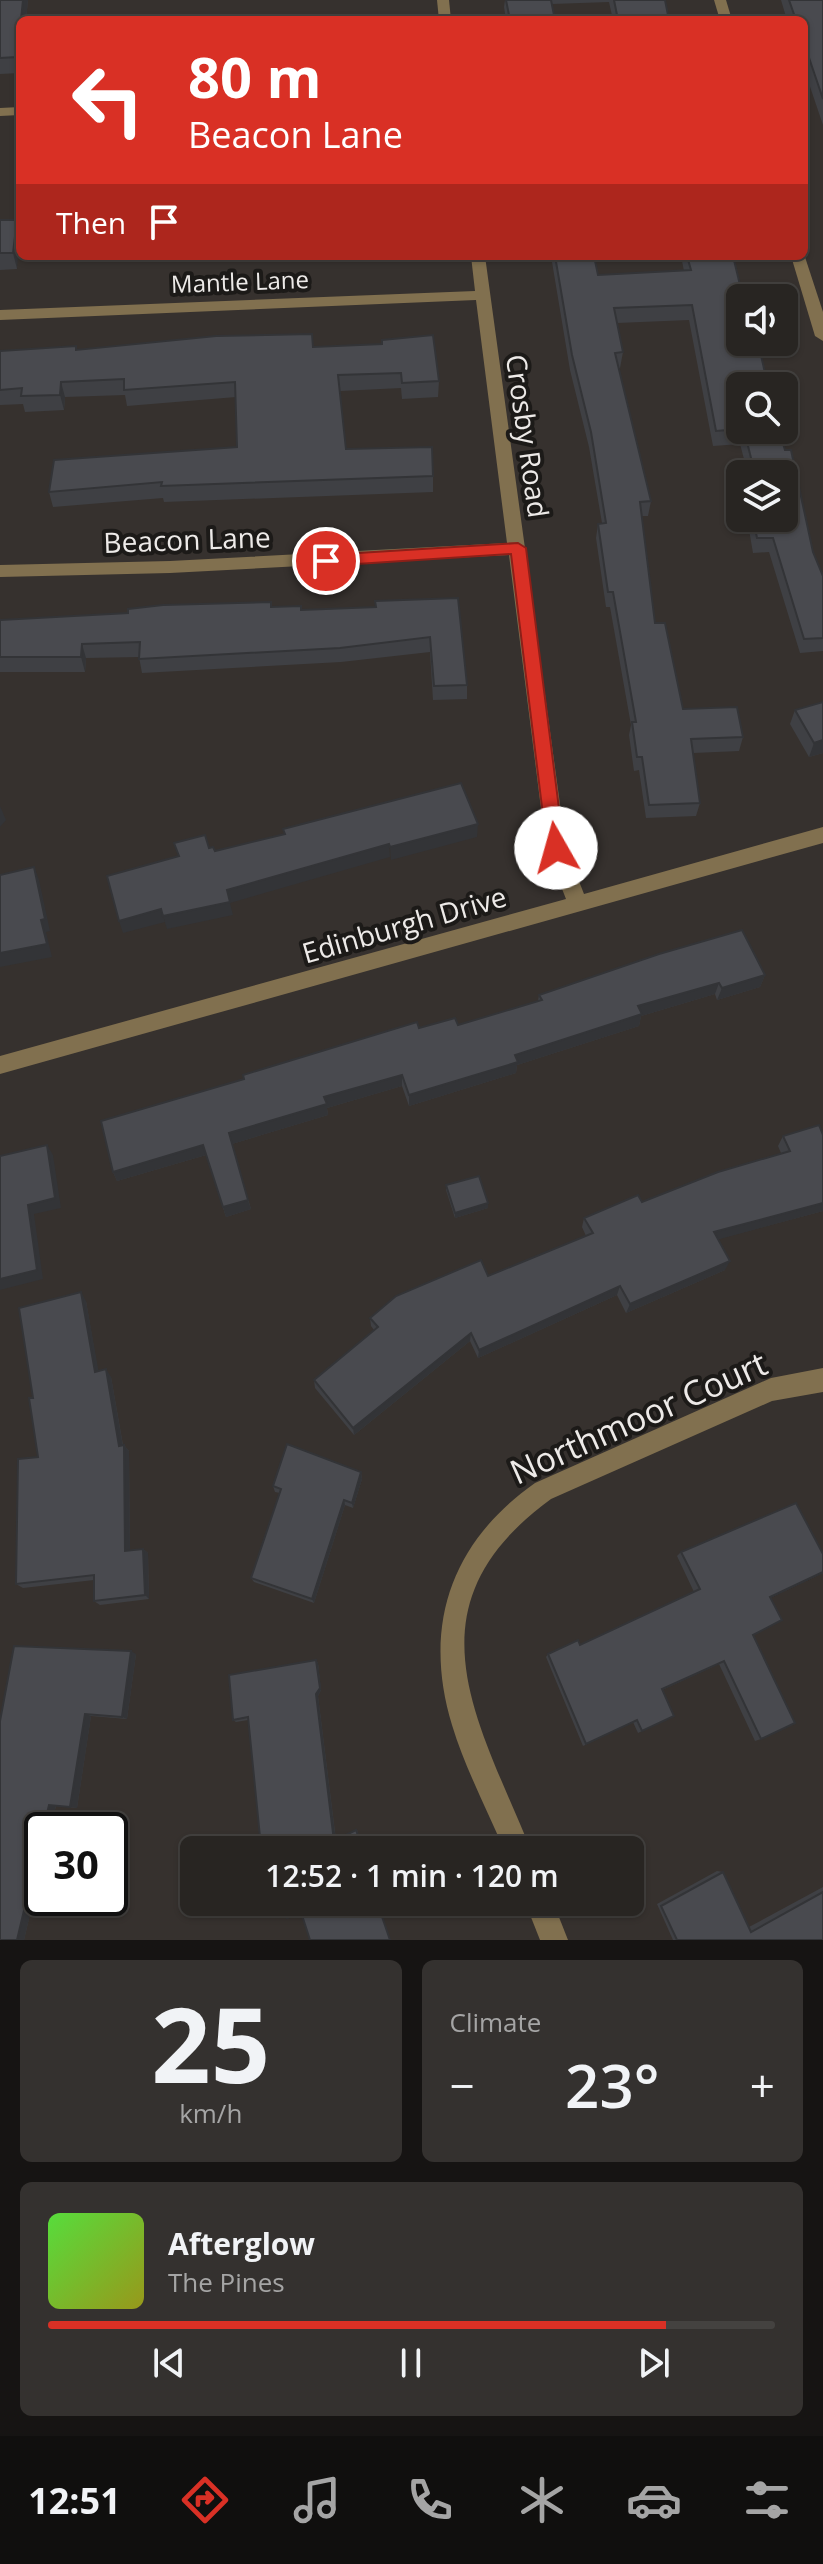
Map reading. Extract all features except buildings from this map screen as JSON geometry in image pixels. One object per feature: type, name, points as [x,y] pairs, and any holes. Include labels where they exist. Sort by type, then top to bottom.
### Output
[{"type":"street","name":"Crosby Road","points":[[478,260],[556,848],[578,904]]},
{"type":"street","points":[[799,260],[823,336]]},
{"type":"street","name":"Mantle Lane","points":[[0,315],[482,295]]},
{"type":"street","name":"Beacon Lane","points":[[0,571],[264,563],[518,548]]},
{"type":"street","name":"Edinburgh Drive","points":[[0,1065],[823,835]]},
{"type":"street","name":"Northmoor Court","points":[[512,1836],[461,1710],[452,1662],[453,1624],[464,1579],[490,1534],[521,1504],[543,1491],[771,1390],[823,1380]]},
{"type":"street","points":[[545,1916],[554,1940]]},
{"type":"route","points":[[326,561],[518,548],[556,848]]}]
